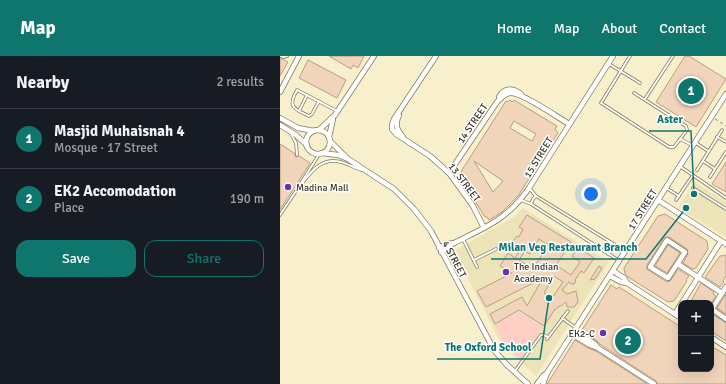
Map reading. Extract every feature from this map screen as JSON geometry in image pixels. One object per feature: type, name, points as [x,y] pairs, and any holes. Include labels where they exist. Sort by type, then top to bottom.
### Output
[{"type":"street","points":[[280,92],[299,56]]},
{"type":"street","points":[[307,145],[307,138],[312,132],[317,130],[336,113],[374,56]]},
{"type":"street","name":"13 STREET","points":[[436,56],[401,109],[396,125],[398,130],[406,139],[430,156],[449,173],[473,206],[484,228]]},
{"type":"street","name":"15 STREET","points":[[440,250],[484,228],[505,215],[521,200],[613,56]]},
{"type":"street","name":"14 STREET","points":[[449,173],[497,102],[502,92],[508,89],[515,90],[569,124]]},
{"type":"street","name":"17 STREET","points":[[542,384],[547,373],[726,94]]},
{"type":"street","points":[[282,126],[296,135],[312,152],[321,153],[327,149],[336,113]]},
{"type":"street","points":[[280,118],[298,128],[325,132],[329,139]]},
{"type":"street","name":"4 STREET","points":[[329,139],[348,159]]},
{"type":"street","name":"4 STREET","points":[[321,153],[338,155],[348,159],[386,184],[408,202],[426,223],[489,341],[500,358],[528,384]]},
{"type":"street","points":[[658,200],[724,243],[698,277],[683,300]]},
{"type":"street","points":[[667,240],[685,252],[678,264],[668,278],[650,267],[667,240]]},
{"type":"street","points":[[678,264],[722,293]]},
{"type":"street","points":[[612,273],[621,282],[627,283],[678,316]]},
{"type":"street","points":[[726,287],[712,309],[726,319]]},
{"type":"street","points":[[675,314],[678,308]]},
{"type":"street","points":[[575,331],[590,346],[598,348],[654,384]]},
{"type":"street","points":[[714,338],[726,344]]},
{"type":"street","points":[[714,339],[726,347]]},
{"type":"street","name":"17 STREET","points":[[537,384],[547,373]]},
{"type":"lane","points":[[280,56],[288,56]]},
{"type":"lane","points":[[630,56],[600,102],[670,147],[674,147],[687,130],[686,126],[634,93]]},
{"type":"lane","points":[[645,100],[673,56]]},
{"type":"lane","points":[[608,64],[640,83]]},
{"type":"lane","points":[[319,101],[312,114],[309,116],[294,108],[291,99],[297,90],[319,101],[336,113]]},
{"type":"lane","points":[[299,111],[307,95]]},
{"type":"lane","points":[[282,126],[295,140],[297,155]]},
{"type":"lane","points":[[697,170],[722,130]]},
{"type":"lane","points":[[717,137],[726,142]]},
{"type":"lane","points":[[680,139],[708,151]]},
{"type":"lane","points":[[710,177],[726,152]]},
{"type":"lane","points":[[280,215],[321,153]]},
{"type":"lane","points":[[296,191],[312,170],[324,163],[333,161],[340,162],[367,171]]},
{"type":"lane","points":[[703,161],[715,169]]},
{"type":"lane","points":[[680,166],[726,198]]},
{"type":"lane","points":[[676,200],[693,175]]},
{"type":"lane","points":[[529,188],[536,196],[626,251]]},
{"type":"lane","points":[[666,188],[679,196]]},
{"type":"lane","points":[[693,188],[726,209]]},
{"type":"lane","points":[[531,204],[536,196]]},
{"type":"lane","points":[[521,200],[531,204],[620,261]]},
{"type":"lane","points":[[463,238],[478,267]]},
{"type":"lane","points":[[608,254],[613,250],[615,245]]},
{"type":"lane","points":[[474,260],[496,249]]},
{"type":"lane","points":[[514,372],[541,335],[548,338],[568,310]]},
{"type":"lane","points":[[562,318],[575,331]]},
{"type":"path","points":[[711,117],[726,126]]},
{"type":"shaded area","points":[[695,182],[726,202],[726,237],[678,208]]},
{"type":"shaded area","points":[[523,208],[609,262],[536,376],[501,343],[454,251],[514,217]]},
{"type":"shaded area","points":[[519,312],[543,327],[520,359],[503,342],[495,325]]},
{"type":"building","points":[[329,56],[364,56],[358,68],[353,65],[351,69]]},
{"type":"building","points":[[685,56],[689,56],[726,79],[696,127],[656,102]]},
{"type":"building","points":[[280,58],[288,62],[280,76]]},
{"type":"building","points":[[308,60],[346,80],[337,98],[299,78]]},
{"type":"building","points":[[510,100],[512,102],[514,100],[557,126],[555,129],[558,133],[518,196],[502,212],[489,220],[485,217],[460,177],[462,170],[506,101],[508,102]],"holes":[[[514,121],[536,134],[532,141],[510,128]],[[474,161],[503,181],[493,192]]]},
{"type":"building","name":"Madina Mall","points":[[280,144],[294,153],[296,157],[299,156],[310,163],[280,210]]},
{"type":"building","points":[[726,162],[726,192],[712,184]]},
{"type":"building","points":[[665,214],[707,241],[708,249],[696,268],[692,269],[683,263],[688,254],[687,249],[669,237],[664,238],[647,265],[647,269],[667,282],[671,280],[678,269],[689,276],[674,301],[668,302],[628,277],[625,274],[624,268],[658,216]]},
{"type":"building","points":[[527,215],[571,242],[556,265],[571,275],[580,262],[572,256],[578,247],[594,258],[584,273],[581,271],[574,284],[569,282],[562,290],[567,294],[576,291],[578,302],[574,307],[567,307],[566,302],[555,309],[544,326],[519,310],[495,324],[490,314],[522,297],[527,306],[543,278],[486,307],[477,291],[512,273],[500,266],[508,253],[515,258],[521,248],[514,244],[515,243],[513,241],[517,236],[519,237],[523,229],[519,227]],"holes":[[[539,239],[548,245],[533,269],[519,260],[525,251],[530,254]],[[554,276],[563,282],[552,298],[544,293]]]},
{"type":"building","points":[[668,245],[680,253],[667,273],[655,266]]},
{"type":"building","points":[[726,255],[726,276],[720,287],[705,277],[720,256]]},
{"type":"building","points":[[599,266],[602,268],[595,279],[590,280]]},
{"type":"building","points":[[701,283],[714,292],[713,294],[716,296],[714,300],[692,300]]},
{"type":"building","name":"EK2-C","points":[[611,285],[617,289],[619,287],[678,325],[678,372],[714,372],[714,348],[726,355],[726,384],[658,384],[656,381],[601,345],[582,330]]},
{"type":"building","points":[[726,294],[726,314],[717,308]]},
{"type":"building","points":[[714,315],[726,323],[726,341],[714,333]]},
{"type":"building","points":[[575,340],[596,351],[647,384],[547,384]]},
{"type":"place","name":"Masjid Muhaisnah 4","points":[[691,91]]},
{"type":"place","name":"Madina Mall","points":[[288,187]]},
{"type":"place","name":"Aster","points":[[694,194]]},
{"type":"place","name":"Milan Veg Restaurant Branch","points":[[686,208]]},
{"type":"place","name":"The Indian Academy","points":[[506,272]]},
{"type":"place","name":"The Oxford School","points":[[549,298]]},
{"type":"place","name":"EK2-C","points":[[603,333]]},
{"type":"place","name":"EK2 Accomodation","points":[[628,341]]}]
